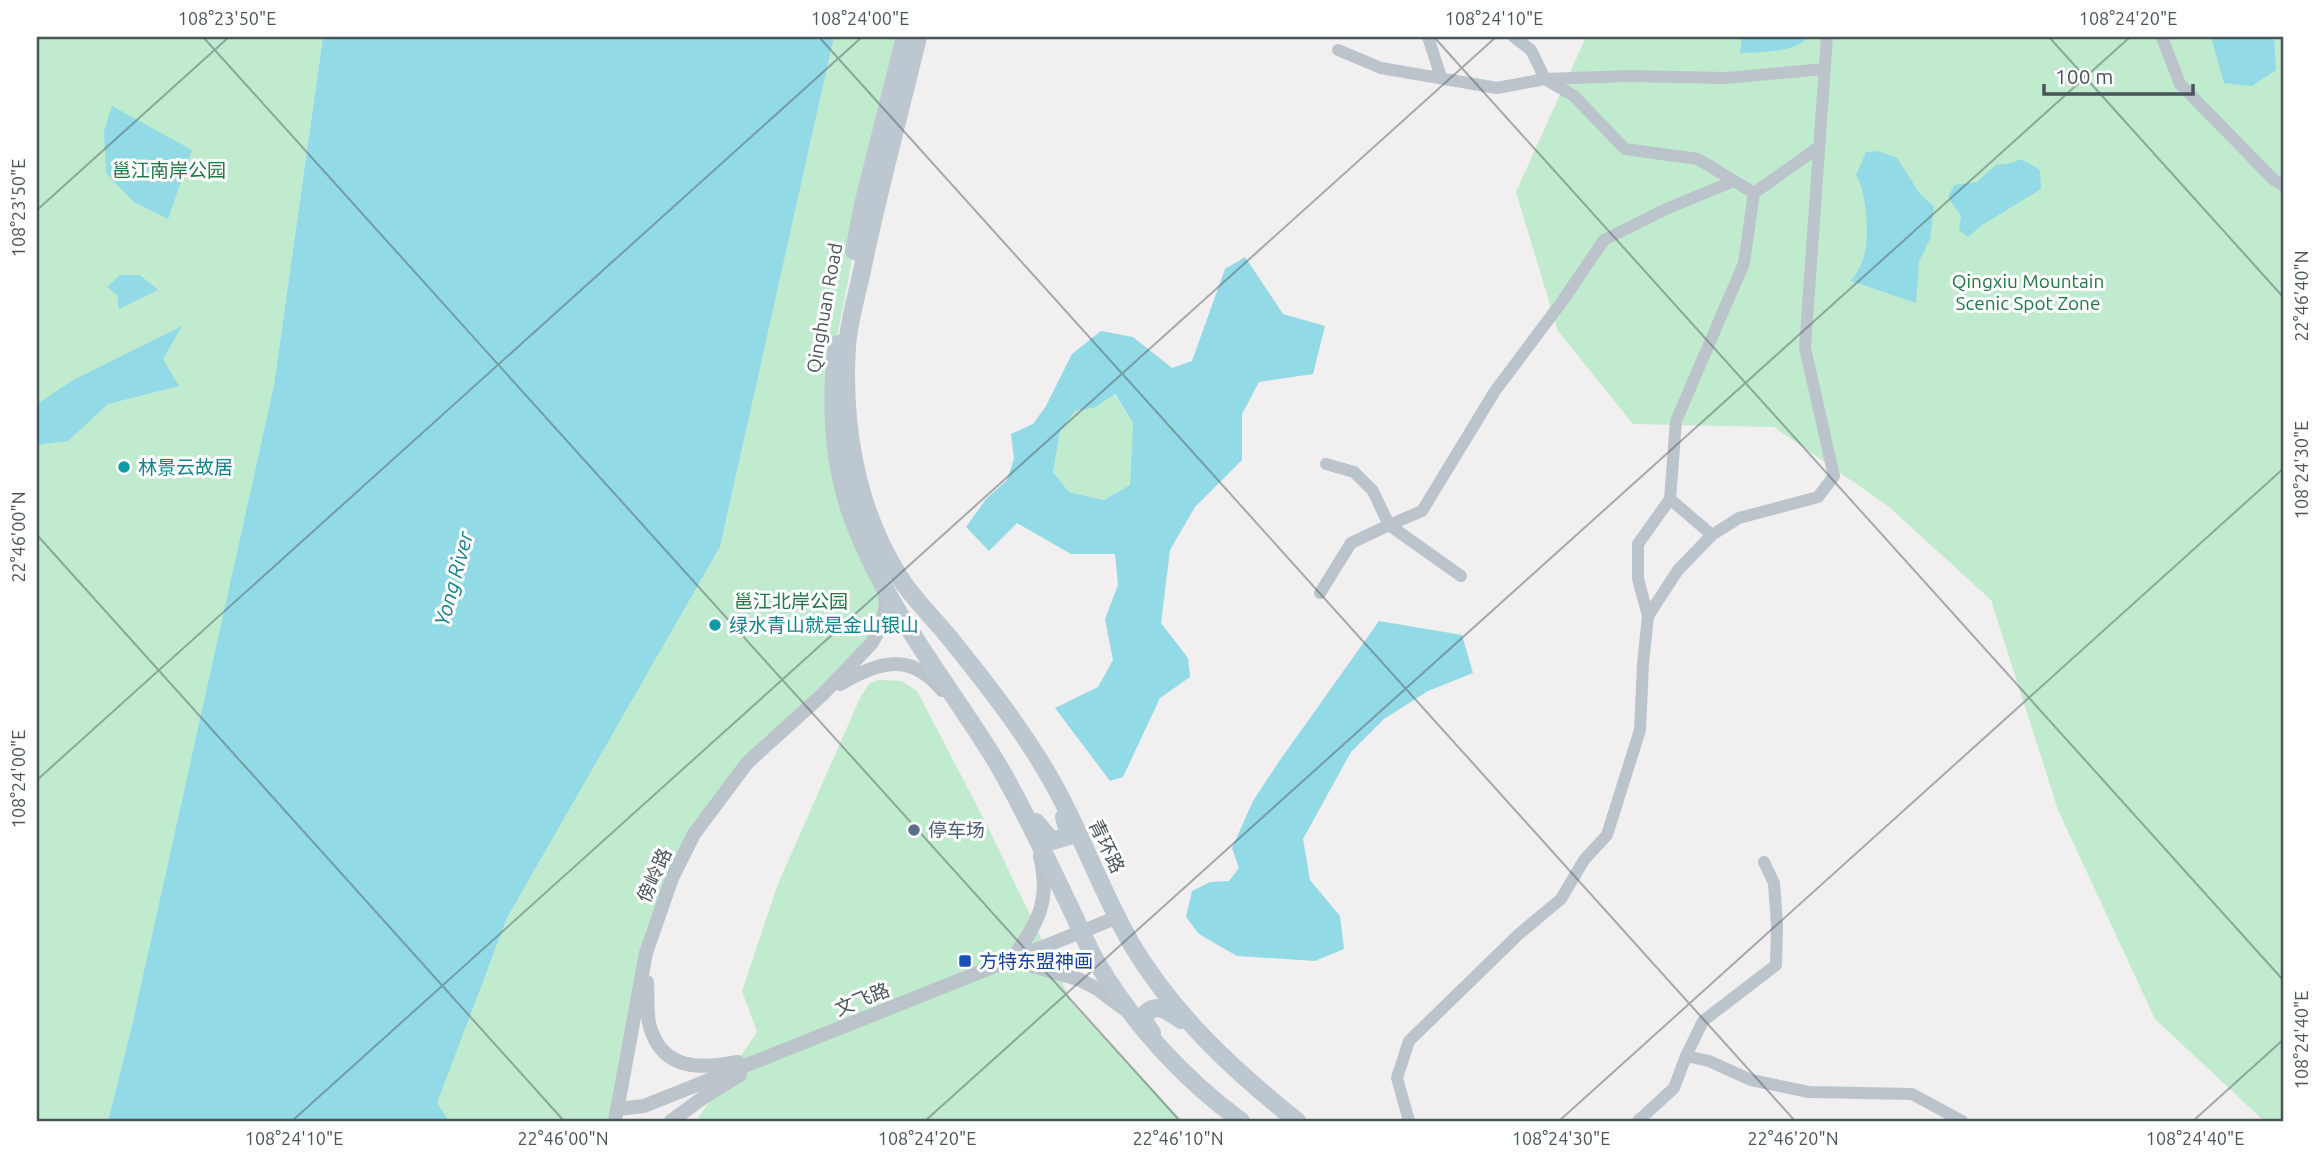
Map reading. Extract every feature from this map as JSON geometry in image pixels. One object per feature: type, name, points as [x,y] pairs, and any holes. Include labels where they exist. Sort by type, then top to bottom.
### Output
[{"type":"main road","name":"Qinghuan Road","points":[[883,583],[864,546],[841,480],[834,433],[832,388],[837,337],[863,205],[905,37]]},
{"type":"main road","name":"Qinghuan Road","points":[[918,37],[876,208],[847,342],[846,384],[855,467],[879,539],[897,574],[1005,709],[1054,785]]},
{"type":"main road","points":[[883,583],[912,635],[1018,800],[1098,965],[1133,1016],[1166,1054],[1241,1121]]},
{"type":"main road","points":[[1018,800],[1052,841],[1069,836],[1054,785]]},
{"type":"main road","name":"青环路","points":[[1054,785],[1132,944],[1163,990],[1223,1059],[1297,1121]]},
{"type":"main road","points":[[1166,1054],[1145,1023],[1146,1013],[1151,1008],[1161,1007],[1193,1027]]},
{"type":"street","points":[[1427,37],[1441,77]]},
{"type":"street","points":[[1514,37],[1531,50],[1545,79],[1574,96],[1625,149],[1698,159],[1754,193]]},
{"type":"street","points":[[1648,616],[1678,570],[1712,536],[1739,518],[1818,497],[1834,476],[1805,348],[1827,37]]},
{"type":"street","points":[[2162,37],[2180,83],[2274,180],[2284,186]]},
{"type":"street","points":[[1338,50],[1381,68],[1497,88],[1545,79],[1616,76],[1726,78],[1824,69]]},
{"type":"street","points":[[1409,1121],[1397,1078],[1409,1041],[1519,934],[1561,899],[1584,860],[1607,835],[1640,730],[1648,616],[1638,579],[1638,544],[1670,499],[1676,421],[1744,263],[1754,193],[1819,147]]},
{"type":"street","points":[[1320,593],[1351,543],[1422,511],[1495,391],[1604,240],[1666,209],[1734,181]]},
{"type":"street","points":[[1326,464],[1354,472],[1373,491],[1389,525],[1461,576]]},
{"type":"street","points":[[1670,499],[1712,536]]},
{"type":"street","points":[[824,694],[879,634],[886,602],[883,583]]},
{"type":"street","points":[[824,694],[865,670],[894,663],[909,666],[934,680],[972,725]]},
{"type":"street","name":"傍岭路","points":[[616,1115],[646,953],[672,878],[694,834],[747,763],[824,694]]},
{"type":"street","points":[[1035,836],[1044,872],[1044,902],[1028,936],[1011,960],[1078,979],[1096,988],[1133,1016]]},
{"type":"street","points":[[1638,1121],[1674,1087],[1703,1021],[1776,965],[1774,883],[1764,862]]},
{"type":"street","name":"文飞路","points":[[616,1115],[1118,917]]},
{"type":"street","points":[[646,953],[650,1027],[659,1045],[673,1058],[691,1066],[710,1067],[773,1055]]},
{"type":"street","points":[[671,1121],[704,1097],[773,1055]]},
{"type":"street","points":[[1686,1056],[1709,1061],[1751,1080],[1809,1092],[1912,1094],[1962,1121]]},
{"type":"green space","name":"邕江南岸公园","points":[[37,37],[323,37],[274,385],[132,1025],[108,1121],[37,1121]]},
{"type":"green space","name":"邕江北岸公园","points":[[834,37],[905,37],[863,205],[837,337],[883,583],[883,623],[718,800],[656,918],[615,1121],[449,1121],[436,1103],[507,918],[720,547]]},
{"type":"green space","name":"Qingxiu Mountain Scenic Spot Zone","points":[[1586,37],[2284,37],[2284,1121],[2264,1121],[2155,1019],[2058,810],[1991,600],[1888,506],[1774,427],[1633,424],[1558,331],[1516,192]]},
{"type":"green space","points":[[1114,394],[1133,423],[1130,485],[1104,500],[1069,492],[1053,472],[1060,432],[1075,411],[1094,408]]},
{"type":"green space","points":[[878,680],[902,681],[917,691],[987,825],[1072,1003],[1182,1121],[696,1121],[757,1032],[742,991],[778,884],[860,698],[869,684]]},
{"type":"water","name":"Yong River","points":[[323,37],[834,37],[720,547],[507,918],[437,1103],[449,1121],[108,1121],[132,1025],[274,385]]},
{"type":"water","points":[[1742,37],[1808,37],[1786,49],[1740,53]]},
{"type":"water","points":[[2211,37],[2274,37],[2276,70],[2252,86],[2224,83]]},
{"type":"water","points":[[112,106],[192,150],[168,219],[134,202],[106,173],[104,131]]},
{"type":"water","points":[[1878,151],[1897,158],[1920,194],[1934,207],[1930,239],[1919,262],[1916,303],[1851,281],[1865,253],[1867,230],[1863,193],[1856,175],[1866,152]]},
{"type":"water","points":[[2021,159],[2040,170],[2041,189],[1982,225],[1968,237],[1959,230],[1961,216],[1948,197],[1954,185],[1977,182],[1996,165]]},
{"type":"water","points":[[1245,257],[1283,314],[1325,326],[1313,374],[1259,382],[1242,414],[1242,460],[1195,507],[1170,550],[1161,623],[1188,658],[1190,677],[1160,698],[1123,777],[1110,781],[1055,708],[1098,687],[1113,660],[1105,619],[1118,585],[1115,554],[1071,554],[1017,523],[989,551],[966,527],[986,499],[1007,480],[1014,459],[1011,434],[1033,424],[1046,406],[1072,354],[1101,331],[1133,337],[1172,368],[1192,361],[1225,269]],"holes":[[[1115,394],[1133,423],[1130,485],[1104,500],[1069,492],[1053,472],[1060,432],[1075,411],[1094,408]]]},
{"type":"water","points":[[120,275],[140,275],[158,290],[119,309],[117,295],[107,287]]},
{"type":"water","points":[[182,326],[163,359],[179,386],[108,404],[68,441],[37,445],[37,404],[73,380]]},
{"type":"water","points":[[1379,621],[1462,635],[1473,673],[1428,691],[1384,719],[1351,752],[1303,839],[1310,880],[1340,916],[1344,949],[1315,961],[1237,956],[1199,934],[1186,917],[1192,891],[1210,882],[1229,881],[1239,868],[1232,848],[1253,801]]},
{"type":"place","name":"林景云故居","points":[[124,467]]},
{"type":"place","name":"绿水青山就是金山银山","points":[[715,625]]},
{"type":"place","name":"停车场","points":[[914,830]]},
{"type":"place","name":"方特东盟神画","points":[[965,961]]}]
